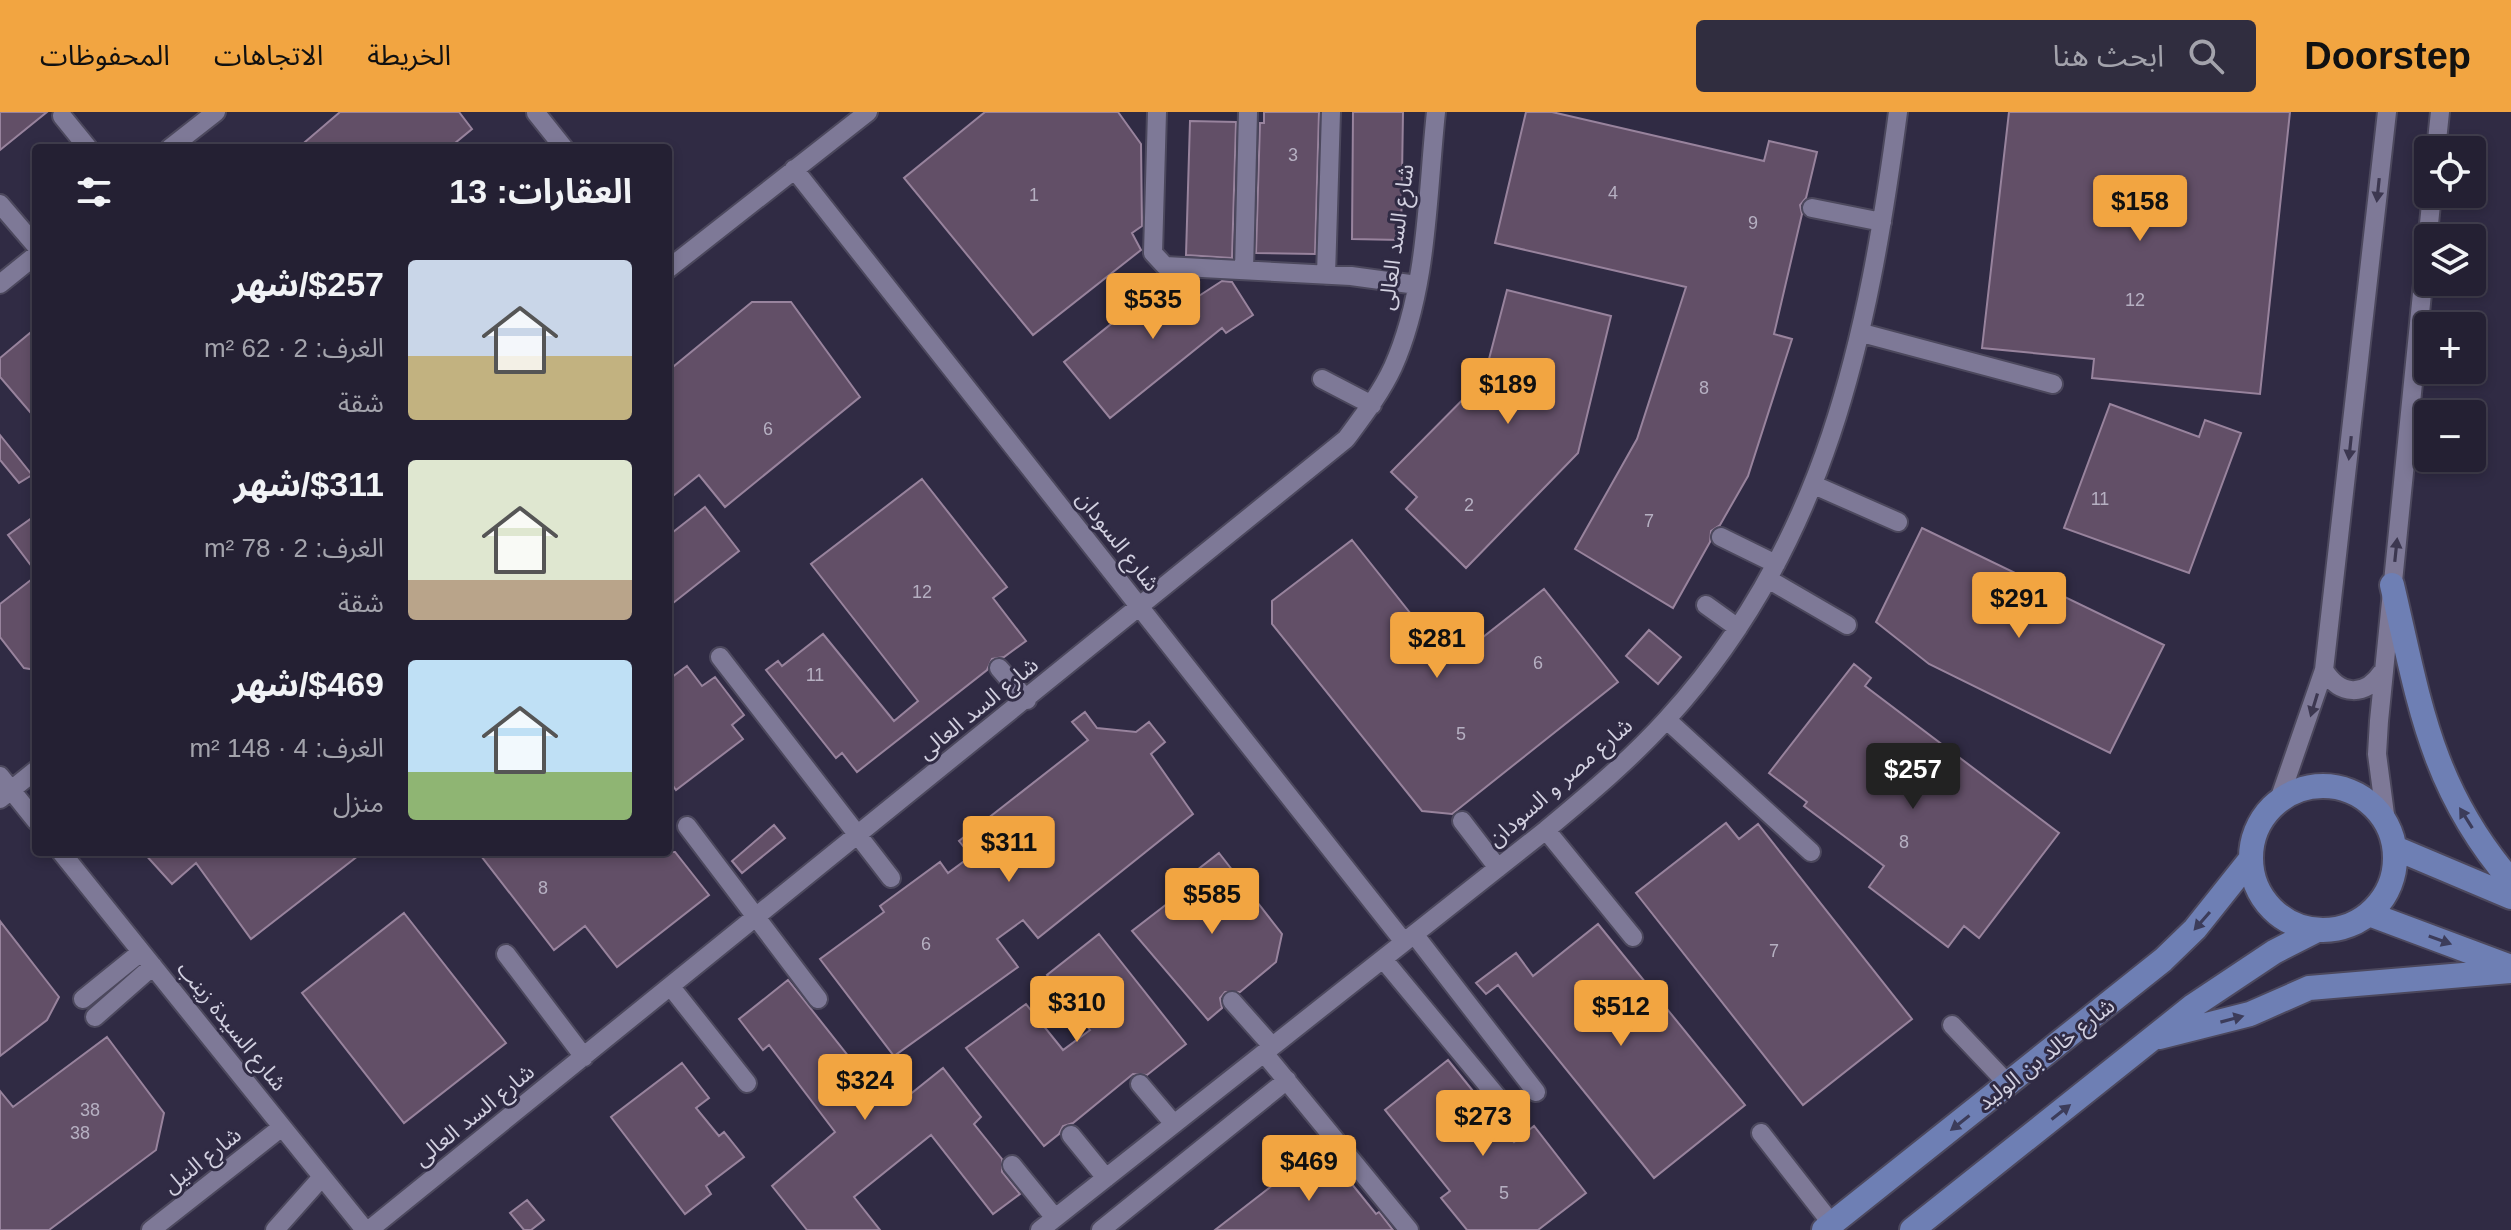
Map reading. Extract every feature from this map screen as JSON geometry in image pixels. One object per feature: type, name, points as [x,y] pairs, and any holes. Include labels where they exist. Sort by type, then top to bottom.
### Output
[{"type":"main road","points":[[2392,585],[2432,750],[2464,817],[2511,881]]},
{"type":"main road","points":[[1912,1230],[2233,978],[2317,930],[2353,924],[2369,914],[2391,884],[2395,848],[2386,822],[2369,802],[2347,789],[2312,786],[2279,800],[2258,826],[2250,860],[2254,880],[2264,899],[2278,914],[2296,925],[2317,930]]},
{"type":"main road","points":[[2395,848],[2511,897]]},
{"type":"main road","name":"شارع خالد بن الوليد","points":[[1828,1227],[2163,960],[2195,929],[2250,860]]},
{"type":"main road","points":[[2369,914],[2511,969]]},
{"type":"main road","points":[[2156,1037],[2250,1014],[2309,988],[2511,969]]},
{"type":"street","points":[[175,144],[216,112]]},
{"type":"street","points":[[672,266],[868,112]]},
{"type":"street","points":[[1157,112],[1153,253],[1165,266],[1326,275],[1417,285]]},
{"type":"street","points":[[1244,270],[1248,112]]},
{"type":"street","points":[[1326,275],[1331,112]]},
{"type":"street","name":"شارع السد العالى","points":[[367,1230],[1027,700],[1346,439],[1372,405],[1398,354],[1417,285],[1436,112]]},
{"type":"street","name":"شارع مصر و السودان","points":[[1040,1230],[1609,777],[1667,720],[1738,628],[1772,572],[1814,485],[1839,415],[1862,333],[1898,112]]},
{"type":"street","points":[[2279,800],[2324,670],[2387,112]]},
{"type":"street","points":[[2437,136],[2440,112]]},
{"type":"street","points":[[536,113],[561,144]]},
{"type":"street","points":[[62,116],[85,144]]},
{"type":"street","name":"شارع السودان","points":[[794,169],[1140,608],[1536,1092]]},
{"type":"street","points":[[0,204],[32,241]]},
{"type":"street","points":[[1812,208],[1882,222]]},
{"type":"street","points":[[2386,822],[2377,754],[2382,672],[2431,208]]},
{"type":"street","points":[[0,284],[32,258]]},
{"type":"street","points":[[1862,333],[2053,384]]},
{"type":"street","points":[[1322,379],[1372,405]]},
{"type":"street","points":[[1814,485],[1898,522]]},
{"type":"street","points":[[1721,537],[1847,625]]},
{"type":"street","points":[[1706,605],[1738,628]]},
{"type":"street","points":[[720,657],[891,878]]},
{"type":"street","points":[[999,668],[1027,700]]},
{"type":"street","points":[[2324,670],[2332,683],[2345,691],[2360,691],[2374,684],[2382,672]]},
{"type":"street","points":[[1667,720],[1811,852]]},
{"type":"street","points":[[32,772],[4,788],[32,817]]},
{"type":"street","points":[[1462,821],[1498,868]]},
{"type":"street","points":[[687,826],[759,916],[818,999]]},
{"type":"street","points":[[1546,830],[1633,937]]},
{"type":"street","name":"شارع السيدة زينب","points":[[64,856],[367,1230]]},
{"type":"street","points":[[506,954],[584,1057]]},
{"type":"street","points":[[83,999],[147,959]]},
{"type":"street","points":[[95,1017],[147,959]]},
{"type":"street","points":[[1383,959],[1499,1099]]},
{"type":"street","points":[[671,987],[747,1083]]},
{"type":"street","points":[[1232,1001],[1287,1080],[1409,1230]]},
{"type":"street","points":[[1952,1025],[2008,1084]]},
{"type":"street","points":[[1101,1230],[1287,1080]]},
{"type":"street","points":[[1140,1084],[1174,1124]]},
{"type":"street","name":"شارع النيل","points":[[151,1230],[282,1127]]},
{"type":"street","points":[[1761,1133],[1828,1227]]},
{"type":"street","points":[[1071,1135],[1106,1178]]},
{"type":"street","points":[[1012,1165],[1055,1218]]},
{"type":"street","points":[[275,1230],[322,1177]]},
{"type":"building","points":[[0,112],[47,112],[0,150]]},
{"type":"building","points":[[340,112],[459,112],[472,129],[454,144],[303,144]]},
{"type":"building","points":[[985,112],[1118,112],[1141,144],[1142,226],[1132,233],[1141,250],[1033,335],[904,178]]},
{"type":"building","points":[[1264,112],[1319,112],[1315,254],[1256,253],[1260,123],[1264,123]]},
{"type":"building","points":[[1353,112],[1403,112],[1401,240],[1352,239]]},
{"type":"building","points":[[1526,112],[1552,112],[1764,161],[1769,141],[1817,152],[1806,198],[1800,205],[1802,214],[1774,334],[1792,339],[1748,476],[1720,525],[1711,531],[1710,542],[1673,608],[1575,549],[1637,439],[1686,287],[1495,243]]},
{"type":"building","points":[[2009,112],[2290,112],[2260,394],[2092,378],[2094,359],[1982,348]]},
{"type":"building","points":[[1190,121],[1236,122],[1232,258],[1186,255]]},
{"type":"building","points":[[1168,278],[1188,303],[1222,281],[1232,282],[1253,315],[1226,333],[1222,328],[1110,418],[1064,362]]},
{"type":"building","points":[[1507,290],[1611,316],[1578,453],[1466,568],[1406,509],[1417,497],[1391,472],[1500,362],[1489,359]]},
{"type":"building","points":[[752,302],[791,302],[860,397],[725,507],[699,475],[672,497],[672,368]]},
{"type":"building","points":[[32,331],[32,414],[0,377],[0,358]]},
{"type":"building","points":[[2110,404],[2199,437],[2205,420],[2241,433],[2189,573],[2064,528]]},
{"type":"building","points":[[0,435],[32,475],[19,483],[0,460]]},
{"type":"building","points":[[922,479],[1007,587],[993,598],[1026,641],[1004,657],[992,659],[987,670],[857,772],[842,753],[836,758],[766,670],[778,661],[782,666],[823,634],[894,721],[918,701],[811,564]]},
{"type":"building","points":[[705,507],[739,551],[672,604],[672,533]]},
{"type":"building","points":[[32,518],[32,567],[8,535]]},
{"type":"building","points":[[1922,528],[2164,645],[2110,753],[1929,664],[1876,622]]},
{"type":"building","points":[[1352,540],[1450,663],[1544,589],[1618,682],[1452,814],[1422,811],[1272,624],[1272,601]]},
{"type":"building","points":[[32,579],[32,669],[24,668],[0,637],[0,604]]},
{"type":"building","points":[[1649,630],[1681,657],[1658,684],[1626,656]]},
{"type":"building","points":[[1854,664],[1871,678],[1865,686],[2059,833],[1979,938],[1964,926],[1948,947],[1869,887],[1884,866],[1804,806],[1807,802],[1769,773]]},
{"type":"building","points":[[687,666],[702,686],[715,677],[744,715],[732,725],[743,739],[676,790],[672,784],[672,677]]},
{"type":"building","points":[[1085,712],[1097,728],[1136,732],[1149,722],[1165,742],[1151,754],[1193,814],[1038,938],[1023,920],[997,939],[1018,967],[894,1056],[820,959],[884,912],[880,906],[940,862],[948,873],[971,856],[959,841],[1088,740],[1072,722]]},
{"type":"building","points":[[1726,823],[1739,839],[1758,824],[1912,1019],[1803,1105],[1636,893]]},
{"type":"building","points":[[774,825],[785,838],[742,873],[732,861]]},
{"type":"building","points":[[675,852],[709,895],[617,967],[585,926],[554,950],[481,856],[672,856]]},
{"type":"building","points":[[1219,853],[1282,934],[1276,962],[1240,992],[1225,992],[1220,998],[1222,1008],[1208,1020],[1132,931],[1185,890],[1179,884]]},
{"type":"building","points":[[147,856],[358,856],[251,939],[196,863],[172,884]]},
{"type":"building","points":[[404,913],[506,1043],[404,1123],[302,993]]},
{"type":"building","points":[[0,921],[59,997],[47,1020],[0,1056]]},
{"type":"building","points":[[1598,924],[1745,1105],[1654,1178],[1498,985],[1486,994],[1476,983],[1516,953],[1533,976]]},
{"type":"building","points":[[1099,934],[1186,1044],[1147,1075],[1133,1074],[1073,1123],[1063,1126],[1059,1134],[1044,1146],[966,1048],[1026,1004],[1063,1050],[1090,1030],[1047,975]]},
{"type":"building","points":[[788,980],[880,1096],[887,1090],[898,1104],[943,1068],[981,1117],[974,1124],[1002,1159],[1002,1172],[1020,1194],[993,1214],[931,1135],[854,1197],[880,1230],[807,1230],[772,1186],[835,1132],[769,1045],[763,1050],[739,1019]]},
{"type":"building","points":[[107,1037],[164,1113],[156,1150],[49,1230],[0,1230],[0,1091],[13,1107]]},
{"type":"building","points":[[1448,1060],[1514,1142],[1534,1126],[1586,1193],[1538,1230],[1467,1230],[1441,1198],[1450,1191],[1385,1110]]},
{"type":"building","points":[[682,1063],[709,1098],[696,1108],[719,1136],[724,1132],[744,1157],[706,1186],[711,1194],[685,1214],[611,1117]]},
{"type":"building","points":[[1322,1147],[1376,1214],[1379,1212],[1393,1230],[1215,1230]]},
{"type":"building","points":[[527,1200],[544,1220],[531,1230],[524,1230],[510,1213]]}]
